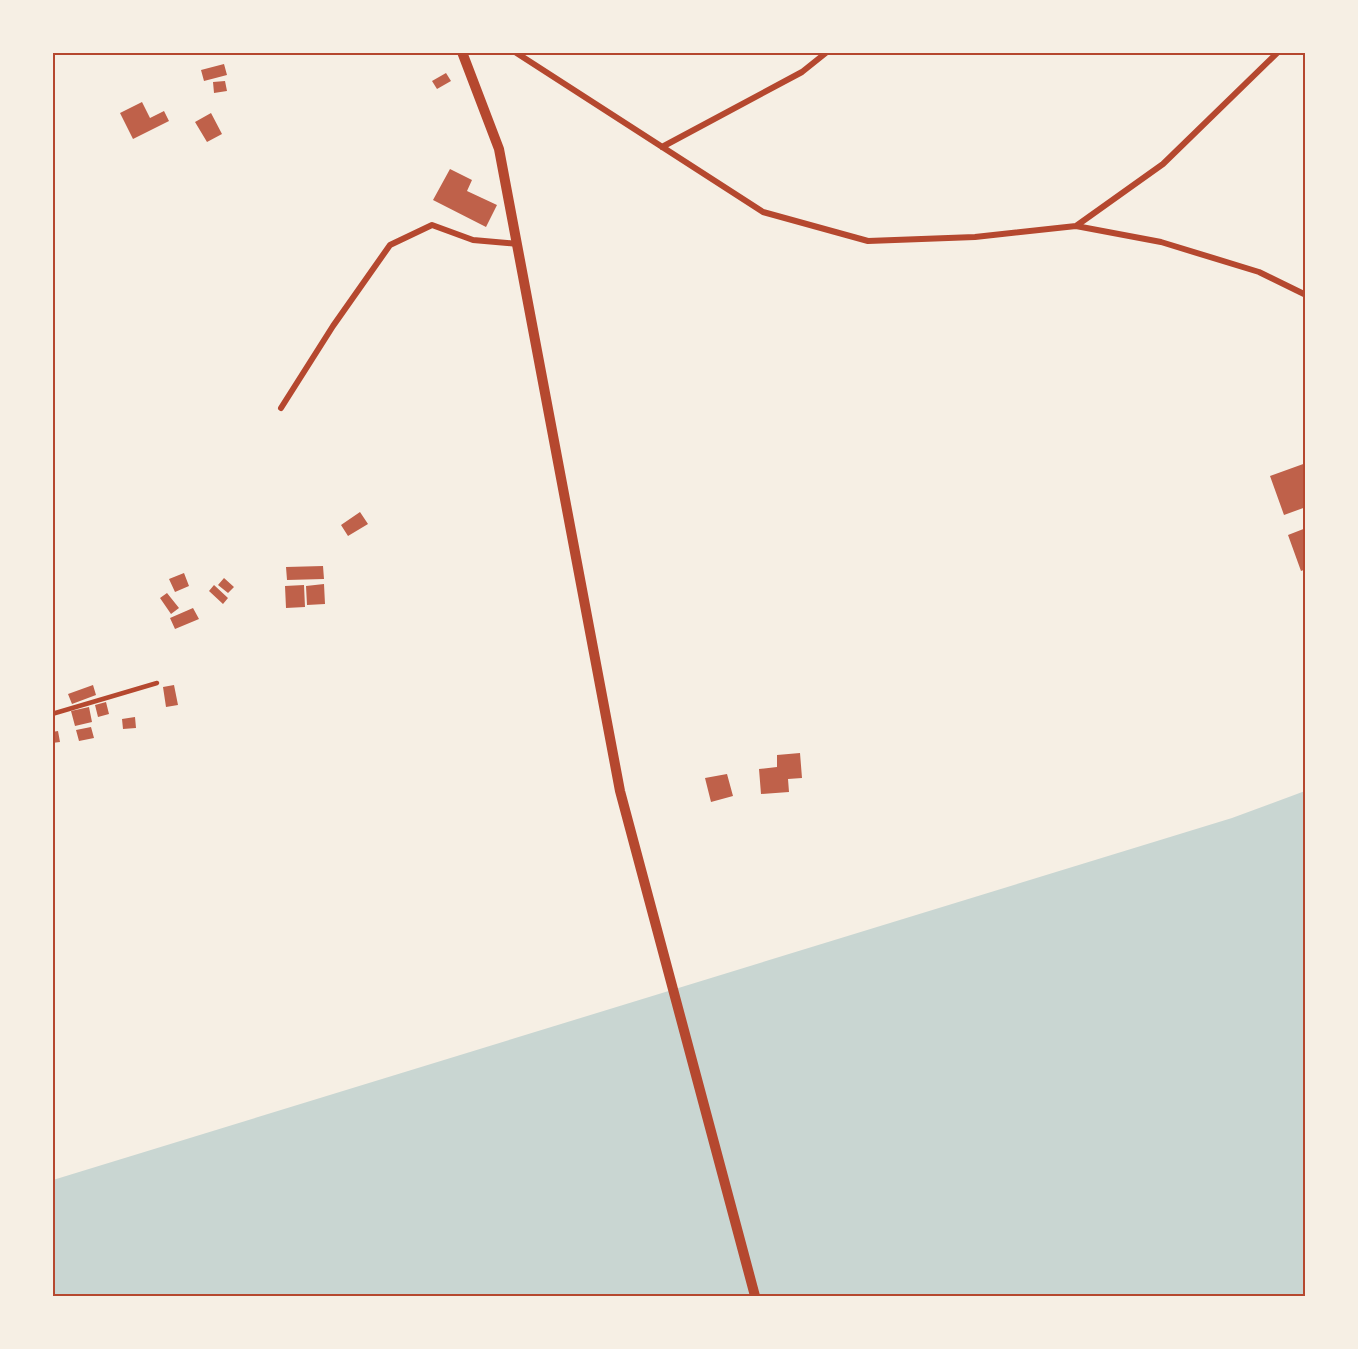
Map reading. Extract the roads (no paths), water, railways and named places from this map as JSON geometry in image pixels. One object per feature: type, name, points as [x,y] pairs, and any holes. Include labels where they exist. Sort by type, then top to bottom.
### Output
[{"type":"street","points":[[462,52],[499,149],[519,244],[620,791],[755,1296]]},
{"type":"street","points":[[515,52],[763,212],[868,241],[975,237],[1076,226],[1183,249],[1259,272],[1305,296]]},
{"type":"street","points":[[662,147],[802,72],[827,52]]},
{"type":"street","points":[[1076,226],[1163,164],[1278,52]]},
{"type":"street","points":[[281,408],[333,326],[390,245],[432,225],[473,240],[519,244]]},
{"type":"lane","points":[[52,714],[157,682]]}]
